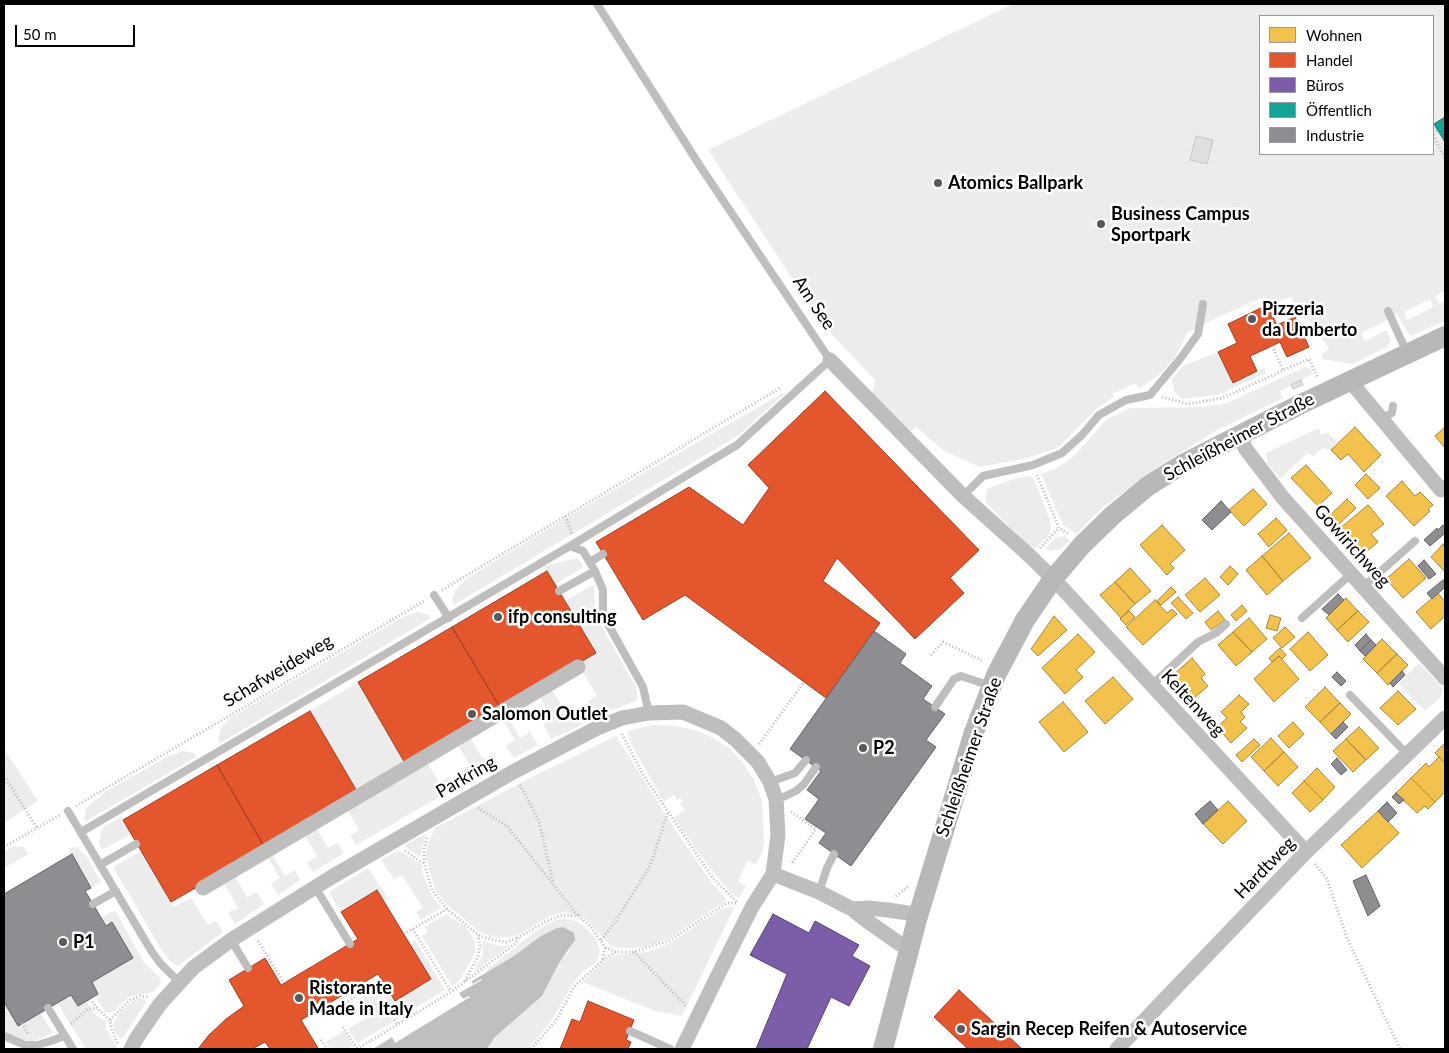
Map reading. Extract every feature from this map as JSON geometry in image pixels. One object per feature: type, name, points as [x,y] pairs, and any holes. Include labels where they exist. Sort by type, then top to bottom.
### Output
[{"type":"street","name":"Schleißheimer Straße","points":[[883,1049],[918,916],[974,732],[992,686],[1025,620],[1053,579],[1082,545],[1113,515],[1148,486],[1183,464],[1325,392],[1445,336]]},
{"type":"street","name":"Am See","points":[[830,360],[962,496],[1053,579]]},
{"type":"street","points":[[1350,381],[1441,490],[1445,487]]},
{"type":"street","name":"Gowirichweg","points":[[1240,434],[1245,448],[1283,498],[1445,678]]},
{"type":"street","name":"Keltenweg","points":[[1053,579],[1306,852]]},
{"type":"street","points":[[203,888],[578,667]]},
{"type":"street","name":"Parkring","points":[[127,1048],[136,1039],[160,1004],[193,968],[231,940],[315,887],[466,798],[597,728],[622,718],[649,713],[683,712],[721,728],[751,754],[770,782],[781,804],[772,874],[745,905],[682,1049]]},
{"type":"street","name":"Hardtweg","points":[[1117,1049],[1306,852],[1445,718]]},
{"type":"street","points":[[772,874],[819,892],[852,909],[900,944],[910,948]]},
{"type":"street","points":[[852,909],[888,910],[918,916]]},
{"type":"lane","name":"Am See","points":[[597,4],[700,166],[830,360]]},
{"type":"lane","points":[[962,496],[983,476],[1033,465],[1062,453],[1082,436],[1100,415],[1126,400],[1150,395],[1198,334],[1203,304]]},
{"type":"lane","points":[[1388,311],[1407,354]]},
{"type":"lane","points":[[81,832],[449,618],[737,444],[830,360]]},
{"type":"lane","points":[[1381,419],[1392,413],[1393,406]]},
{"type":"lane","points":[[1364,586],[1415,541]]},
{"type":"lane","points":[[570,546],[583,551],[596,571],[603,590],[603,615],[643,687],[649,713]]},
{"type":"lane","points":[[590,562],[603,554]]},
{"type":"lane","points":[[559,591],[596,571]]},
{"type":"lane","points":[[1302,618],[1352,573]]},
{"type":"lane","points":[[434,595],[449,618]]},
{"type":"lane","points":[[1152,685],[1198,642],[1216,633],[1226,624]]},
{"type":"lane","points":[[935,707],[954,679],[961,676],[992,686]]},
{"type":"lane","points":[[1350,695],[1408,755]]},
{"type":"lane","points":[[770,782],[795,773],[806,760]]},
{"type":"lane","points":[[781,804],[781,798],[796,791],[804,784],[816,767]]},
{"type":"lane","points":[[68,811],[152,952],[179,982]]},
{"type":"lane","points":[[100,865],[136,844]]},
{"type":"lane","points":[[819,892],[826,868],[834,854]]},
{"type":"lane","points":[[315,887],[350,944]]},
{"type":"lane","points":[[93,904],[116,891]]},
{"type":"lane","points":[[231,940],[248,968]]},
{"type":"lane","points":[[48,1008],[72,1049]]},
{"type":"lane","points":[[630,1031],[670,1049]]},
{"type":"lane","points":[[4,1036],[26,1045],[37,1045],[64,1036]]},
{"type":"path","points":[[1434,133],[1438,130]]},
{"type":"path","points":[[1434,136],[1445,159]]},
{"type":"path","points":[[1272,346],[1283,370]]},
{"type":"path","points":[[1150,395],[1188,404],[1222,398],[1309,359],[1325,392]]},
{"type":"path","name":"Schafweideweg","points":[[4,847],[434,595],[789,383],[806,381]]},
{"type":"path","points":[[1033,465],[1059,528],[1082,545]]},
{"type":"path","points":[[1031,558],[1059,528]]},
{"type":"path","points":[[931,655],[943,642],[984,662]]},
{"type":"path","points":[[751,754],[804,682]]},
{"type":"path","points":[[620,732],[642,773],[712,878],[745,905]]},
{"type":"path","points":[[4,776],[37,828]]},
{"type":"path","points":[[518,782],[539,821],[554,886]]},
{"type":"path","points":[[781,804],[816,829],[792,863]]},
{"type":"path","points":[[475,805],[506,826],[579,916],[591,927],[605,947],[616,952],[634,952],[670,940],[727,903],[745,905]]},
{"type":"path","points":[[601,940],[615,922],[650,866],[668,812]]},
{"type":"path","points":[[428,835],[424,849],[424,863],[432,890],[447,909],[478,935],[506,942],[520,937],[545,922],[562,915],[579,916]]},
{"type":"path","points":[[398,846],[424,863]]},
{"type":"path","points":[[1306,852],[1327,879],[1347,938],[1400,1049]]},
{"type":"path","points":[[404,934],[447,909]]},
{"type":"path","points":[[250,928],[284,983]]},
{"type":"path","points":[[413,929],[451,992]]},
{"type":"path","points":[[464,982],[478,956],[480,944],[478,935]]},
{"type":"path","points":[[343,1027],[357,1049],[451,992],[515,944],[520,937]]},
{"type":"path","points":[[603,960],[605,947]]},
{"type":"path","points":[[531,1049],[555,1022],[574,987],[603,960],[616,952]]},
{"type":"path","points":[[634,952],[689,1010]]},
{"type":"path","points":[[348,1000],[379,981]]},
{"type":"path","points":[[372,984],[397,1024]]},
{"type":"path","points":[[110,1020],[130,1000],[140,996],[151,998],[160,1004]]},
{"type":"path","points":[[90,999],[110,1020],[115,1039],[127,1048]]},
{"type":"path","points":[[64,1036],[72,1022],[88,1010],[97,1008]]},
{"type":"path","points":[[321,1040],[327,1049]]},
{"type":"shaded area","name":"Business Campus Sportpark","points":[[1013,4],[1445,4],[1445,291],[1435,296],[1439,304],[1445,301],[1445,321],[1410,336],[1397,315],[1361,333],[1365,341],[1386,330],[1391,341],[1387,347],[1353,364],[1323,359],[1322,354],[1329,349],[1299,305],[1295,306],[1291,297],[1267,305],[1264,297],[1187,333],[1174,359],[1158,376],[1140,388],[1135,384],[1112,394],[1114,397],[1098,407],[1059,447],[1023,459],[980,467],[944,451],[916,427],[910,432],[872,393],[875,380],[822,324],[708,150]],"holes":[[[1430,299],[1433,307],[1407,320],[1404,312]]]},
{"type":"shaded area","points":[[1218,352],[1233,382],[1264,368],[1266,373],[1218,395],[1182,399],[1174,391],[1172,379],[1183,366]]},
{"type":"shaded area","points":[[1305,367],[1311,369],[1313,374],[1280,391],[1283,398],[1217,430],[1166,462],[1103,507],[1076,534],[1063,525],[1041,474],[1055,469],[1077,453],[1107,419],[1131,408],[1200,407],[1225,404]]},
{"type":"shaded area","points":[[790,389],[739,435],[455,604],[452,601],[455,591],[466,579],[578,511]]},
{"type":"shaded area","points":[[1319,428],[1321,435],[1328,433],[1337,442],[1331,450],[1323,448],[1313,456],[1308,453],[1280,479],[1267,463],[1266,453]]},
{"type":"shaded area","points":[[1029,476],[1034,479],[1050,520],[1051,528],[1048,537],[1035,548],[1027,546],[985,501],[987,489],[1013,479]]},
{"type":"shaded area","points":[[1065,536],[1070,541],[1061,549],[1052,551],[1045,549],[1055,538]]},
{"type":"shaded area","points":[[577,558],[583,565],[582,568],[555,584],[544,566]]},
{"type":"shaded area","points":[[594,584],[595,615],[636,687],[638,700],[596,716],[588,701],[597,696],[578,664],[596,653],[565,601]]},
{"type":"shaded area","points":[[418,612],[429,615],[431,618],[220,743],[218,739],[221,728],[230,718],[403,617]]},
{"type":"shaded area","points":[[1419,663],[1443,688],[1441,697],[1425,711],[1398,683]]},
{"type":"shaded area","points":[[358,682],[406,765],[358,793],[310,711]]},
{"type":"shaded area","points":[[550,686],[566,714],[574,709],[584,724],[551,739],[543,724],[552,719],[537,693]]},
{"type":"shaded area","points":[[505,712],[520,738],[530,732],[538,745],[514,758],[506,746],[515,740],[500,715]]},
{"type":"shaded area","points":[[653,725],[676,726],[695,730],[713,738],[729,748],[743,763],[754,780],[762,801],[764,841],[762,853],[756,864],[747,861],[738,882],[746,886],[739,898],[732,894],[709,867],[674,818],[685,810],[680,804],[683,802],[681,798],[677,800],[674,795],[664,802],[631,744],[627,731]]},
{"type":"shaded area","points":[[468,734],[483,759],[493,754],[500,765],[468,781],[462,770],[470,765],[456,742]]},
{"type":"shaded area","points":[[616,736],[676,831],[711,882],[727,900],[671,937],[646,947],[631,948],[617,948],[610,945],[584,917],[564,912],[550,916],[518,935],[497,938],[481,933],[446,904],[435,890],[426,859],[427,847],[435,828],[528,779]]},
{"type":"shaded area","points":[[4,749],[38,801],[4,823]]},
{"type":"shaded area","points":[[184,751],[194,753],[196,757],[86,821],[84,818],[86,808],[107,791],[169,756]]},
{"type":"shaded area","points":[[426,760],[439,783],[449,777],[455,788],[356,845],[350,836],[359,830],[345,806]]},
{"type":"shaded area","points":[[121,817],[131,834],[102,850],[99,843],[101,831],[105,826]]},
{"type":"shaded area","points":[[314,824],[328,848],[337,843],[344,853],[313,872],[307,863],[317,856],[302,831]]},
{"type":"shaded area","points":[[426,833],[420,857],[404,846]]},
{"type":"shaded area","points":[[12,847],[24,847],[29,854],[4,868],[4,852]]},
{"type":"shaded area","points":[[77,847],[87,857],[101,882],[91,888],[68,848]]},
{"type":"shaded area","points":[[398,850],[422,865],[423,874],[430,892],[441,908],[421,920],[416,912],[423,908],[402,875],[394,879],[381,860]]},
{"type":"shaded area","points":[[141,851],[174,907],[191,898],[208,925],[216,921],[223,932],[178,966],[171,962],[161,949],[113,867]]},
{"type":"shaded area","points":[[270,851],[285,876],[295,870],[300,880],[278,895],[271,884],[280,878],[265,853]]},
{"type":"shaded area","points":[[368,868],[388,898],[384,901],[377,890],[341,912],[329,892]]},
{"type":"shaded area","points":[[233,873],[247,897],[257,892],[264,904],[235,924],[228,913],[238,908],[222,880]]},
{"type":"shaded area","points":[[735,906],[682,1016],[655,1011],[583,982],[602,963],[615,955],[648,952],[668,944],[722,909]]},
{"type":"shaded area","points":[[115,910],[144,962],[160,978],[161,983],[153,992],[130,996],[114,1011],[108,1013],[104,1011],[95,996],[98,994],[92,982],[111,923],[106,926],[101,918]]},
{"type":"shaded area","points":[[446,914],[466,927],[475,941],[475,952],[471,961],[458,982],[452,986],[422,936],[428,932],[424,927]]},
{"type":"shaded area","points":[[556,920],[576,921],[585,927],[596,939],[600,951],[598,959],[581,973],[552,1020],[528,1049],[487,1049],[495,1037],[542,996],[559,963],[571,948],[514,956],[487,972],[486,970],[539,929]]},
{"type":"shaded area","points":[[563,927],[574,933],[575,940],[559,963],[542,996],[495,1037],[487,1049],[373,1049],[392,1037],[395,1043],[470,997],[463,999],[459,993],[482,980],[473,984],[472,981],[514,956],[541,936]]},
{"type":"shaded area","points":[[415,940],[445,990],[397,1019],[378,987],[384,984],[410,944]]},
{"type":"shaded area","points":[[483,940],[501,946],[510,945],[474,972],[483,954]]},
{"type":"shaded area","points":[[373,990],[393,1022],[357,1043],[348,1029],[368,1017],[357,1000]]},
{"type":"shaded area","points":[[71,995],[78,1006],[86,1001],[95,1014],[106,1022],[106,1028],[118,1049],[86,1049],[57,1003]]},
{"type":"shaded area","points":[[139,998],[144,999],[146,1002],[122,1039],[118,1037],[114,1030],[114,1022],[121,1011]]},
{"type":"shaded area","points":[[4,1002],[18,1026],[40,1012],[53,1033],[34,1041],[22,1040],[4,1032]]},
{"type":"shaded area","points":[[344,1031],[353,1046],[347,1049],[330,1049],[326,1042]]},
{"type":"building: Wohnen","points":[[1355,427],[1381,455],[1364,472],[1348,454],[1341,460],[1331,450]]},
{"type":"building: Wohnen","points":[[1445,427],[1445,448],[1435,436]]},
{"type":"building: Wohnen","points":[[1306,465],[1332,493],[1318,506],[1291,478]]},
{"type":"building: Wohnen","points":[[1366,474],[1380,488],[1368,499],[1355,485]]},
{"type":"building: Wohnen","points":[[1402,481],[1415,496],[1420,492],[1433,505],[1428,509],[1430,511],[1414,526],[1386,496]]},
{"type":"building: Wohnen","points":[[1253,489],[1267,504],[1244,526],[1229,510]]},
{"type":"building: Wohnen","points":[[1347,499],[1356,508],[1336,527],[1327,518]]},
{"type":"building: Wohnen","points":[[1368,505],[1384,524],[1371,534],[1378,542],[1361,556],[1339,529]]},
{"type":"building: Wohnen","points":[[1276,518],[1287,530],[1269,547],[1258,534]]},
{"type":"building: Wohnen","points":[[1162,525],[1185,550],[1170,564],[1174,568],[1167,575],[1140,545]]},
{"type":"building: Wohnen","points":[[1289,533],[1311,558],[1283,581],[1262,556]]},
{"type":"building: Wohnen","points":[[1443,544],[1445,547],[1445,572],[1431,557]]},
{"type":"building: Wohnen","points":[[1262,556],[1283,581],[1267,595],[1246,570]]},
{"type":"building: Wohnen","points":[[1409,559],[1426,578],[1403,598],[1386,579]]},
{"type":"building: Wohnen","points":[[1230,566],[1238,574],[1228,585],[1220,577]]},
{"type":"building: Wohnen","points":[[1130,568],[1151,591],[1135,604],[1115,582]]},
{"type":"building: Wohnen","points":[[1205,578],[1220,595],[1200,612],[1185,595]]},
{"type":"building: Wohnen","points":[[1115,582],[1135,604],[1121,618],[1100,595]]},
{"type":"building: Wohnen","points":[[1171,587],[1176,592],[1161,605],[1157,601]]},
{"type":"building: Wohnen","points":[[1438,593],[1445,602],[1445,616],[1431,629],[1416,612]]},
{"type":"building: Wohnen","points":[[1178,597],[1193,613],[1186,619],[1171,603]]},
{"type":"building: Wohnen","points":[[1346,598],[1358,611],[1337,630],[1326,618]]},
{"type":"building: Wohnen","points":[[1155,600],[1167,613],[1172,609],[1177,614],[1143,645],[1126,627]]},
{"type":"building: Wohnen","points":[[1242,605],[1247,611],[1236,621],[1231,615]]},
{"type":"building: Wohnen","points":[[1129,611],[1135,617],[1126,625],[1120,619]]},
{"type":"building: Wohnen","points":[[1218,611],[1225,620],[1211,630],[1205,622]]},
{"type":"building: Wohnen","points":[[1358,611],[1369,622],[1348,642],[1337,630]]},
{"type":"building: Wohnen","points":[[1270,615],[1281,618],[1277,631],[1266,628]]},
{"type":"building: Wohnen","points":[[1054,616],[1067,630],[1038,656],[1031,649]]},
{"type":"building: Wohnen","points":[[1249,618],[1267,639],[1252,652],[1233,632]]},
{"type":"building: Wohnen","points":[[1285,627],[1295,637],[1282,648],[1273,638]]},
{"type":"building: Wohnen","points":[[1233,632],[1252,652],[1236,666],[1218,645]]},
{"type":"building: Wohnen","points":[[1308,632],[1328,655],[1310,671],[1290,649]]},
{"type":"building: Wohnen","points":[[1078,634],[1095,652],[1076,670],[1083,677],[1065,694],[1042,668]]},
{"type":"building: Wohnen","points":[[1382,639],[1397,654],[1377,673],[1363,659]]},
{"type":"building: Wohnen","points":[[1280,648],[1286,655],[1282,659],[1279,656],[1272,662],[1269,658]]},
{"type":"building: Wohnen","points":[[1397,654],[1408,665],[1388,685],[1377,673]]},
{"type":"building: Wohnen","points":[[1279,656],[1299,679],[1274,702],[1254,679]]},
{"type":"building: Wohnen","points":[[1192,658],[1205,674],[1201,678],[1208,686],[1193,699],[1172,676]]},
{"type":"building: Wohnen","points":[[1113,677],[1133,699],[1105,724],[1085,701]]},
{"type":"building: Wohnen","points":[[1325,687],[1340,703],[1320,722],[1305,707]]},
{"type":"building: Wohnen","points":[[1398,691],[1416,709],[1398,725],[1380,708]]},
{"type":"building: Wohnen","points":[[1239,695],[1249,704],[1241,712],[1245,717],[1240,722],[1247,728],[1231,743],[1217,727],[1227,718],[1221,712]]},
{"type":"building: Wohnen","points":[[1063,702],[1088,732],[1064,752],[1039,722]]},
{"type":"building: Wohnen","points":[[1340,703],[1351,714],[1331,734],[1320,722]]},
{"type":"building: Wohnen","points":[[1293,722],[1304,734],[1289,748],[1278,736]]},
{"type":"building: Wohnen","points":[[1359,727],[1379,748],[1366,760],[1346,739]]},
{"type":"building: Wohnen","points":[[1271,738],[1284,752],[1264,771],[1251,757]]},
{"type":"building: Wohnen","points":[[1254,739],[1260,745],[1242,762],[1236,755]]},
{"type":"building: Wohnen","points":[[1346,739],[1366,760],[1353,772],[1333,751]]},
{"type":"building: Wohnen","points":[[1445,743],[1445,763],[1435,753]]},
{"type":"building: Wohnen","points":[[1284,752],[1298,767],[1278,786],[1264,771]]},
{"type":"building: Wohnen","points":[[1439,757],[1445,763],[1445,792],[1435,802],[1411,778],[1426,763],[1429,767]]},
{"type":"building: Wohnen","points":[[1317,768],[1335,787],[1323,800],[1304,781]]},
{"type":"building: Wohnen","points":[[1411,778],[1435,802],[1428,809],[1425,806],[1417,813],[1396,793]]},
{"type":"building: Wohnen","points":[[1304,781],[1323,800],[1310,812],[1292,793]]},
{"type":"building: Wohnen","points":[[1228,801],[1247,821],[1223,844],[1203,824]]},
{"type":"building: Wohnen","points":[[1378,811],[1399,833],[1362,868],[1341,845]]},
{"type":"building: Handel","points":[[1267,305],[1277,325],[1295,317],[1309,347],[1287,357],[1280,342],[1250,356],[1257,371],[1233,383],[1218,352],[1237,343],[1228,324]]},
{"type":"building: Handel","points":[[825,391],[979,550],[950,578],[964,593],[915,639],[837,558],[823,581],[880,623],[826,698],[685,595],[643,620],[596,542],[689,487],[743,525],[769,488],[748,465]]},
{"type":"building: Handel","points":[[547,571],[596,653],[501,709],[452,627]]},
{"type":"building: Handel","points":[[452,627],[501,709],[406,765],[358,682]]},
{"type":"building: Handel","points":[[310,711],[358,793],[265,848],[217,765]]},
{"type":"building: Handel","points":[[217,765],[265,848],[171,902],[123,820]]},
{"type":"building: Handel","points":[[377,890],[431,979],[395,1001],[378,974],[301,1020],[318,1048],[315,1049],[270,1049],[265,1042],[252,1049],[198,1049],[209,1035],[226,1019],[244,1006],[229,980],[265,958],[281,985],[358,939],[341,912]]},
{"type":"building: Handel","points":[[959,990],[1022,1049],[968,1049],[934,1017]]},
{"type":"building: Handel","points":[[588,1001],[634,1020],[626,1040],[631,1042],[628,1049],[560,1049],[572,1019],[580,1022]]},
{"type":"building: Büros","points":[[773,914],[809,933],[815,921],[859,945],[852,956],[870,966],[849,1006],[831,997],[807,1049],[756,1049],[787,974],[750,955]]},
{"type":"building: Öffentlich","points":[[1445,117],[1445,142],[1434,124]]},
{"type":"building: Industrie","points":[[1221,501],[1231,512],[1212,530],[1202,520]]},
{"type":"building: Industrie","points":[[1443,525],[1445,535],[1430,546],[1424,540]]},
{"type":"building: Industrie","points":[[1424,560],[1436,574],[1429,579],[1418,566]]},
{"type":"building: Industrie","points":[[1443,580],[1445,587],[1432,599],[1427,593]]},
{"type":"building: Industrie","points":[[1338,594],[1344,600],[1329,615],[1322,609]]},
{"type":"building: Industrie","name":"P2","points":[[874,631],[906,654],[900,663],[932,686],[923,699],[945,714],[926,740],[936,747],[851,866],[819,843],[826,833],[805,819],[819,799],[807,790],[821,771],[790,749]]},
{"type":"building: Industrie","points":[[1366,634],[1371,640],[1360,651],[1355,645]]},
{"type":"building: Industrie","points":[[1371,640],[1376,645],[1365,656],[1360,651]]},
{"type":"building: Industrie","points":[[1402,671],[1405,675],[1393,687],[1390,683]]},
{"type":"building: Industrie","points":[[1337,672],[1346,681],[1341,686],[1332,677]]},
{"type":"building: Industrie","points":[[1343,722],[1348,727],[1336,739],[1331,734]]},
{"type":"building: Industrie","points":[[1337,758],[1347,770],[1341,775],[1331,764]]},
{"type":"building: Industrie","points":[[1396,793],[1404,800],[1399,804],[1392,797]]},
{"type":"building: Industrie","points":[[1210,801],[1218,810],[1203,824],[1195,814]]},
{"type":"building: Industrie","points":[[1387,802],[1397,813],[1388,822],[1378,811]]},
{"type":"building: Industrie","name":"P1","points":[[72,854],[91,888],[85,891],[106,926],[112,922],[133,958],[92,982],[98,994],[90,999],[78,1006],[71,995],[18,1026],[4,1002],[4,894]]},
{"type":"building: Industrie","points":[[1366,875],[1380,906],[1368,916],[1353,881]]},
{"type":"building: Sonstige","points":[[1196,136],[1213,140],[1207,164],[1190,160]]},
{"type":"building: Sonstige","points":[[1301,380],[1303,385],[1293,389],[1291,385]]},
{"type":"place","name":"Atomics Ballpark","points":[[938,183]]},
{"type":"place","name":"Business Campus Sportpark","points":[[1101,224]]},
{"type":"place","name":"Pizzeria da Umberto","points":[[1252,319]]},
{"type":"place","name":"ifp consulting","points":[[498,617]]},
{"type":"place","name":"Salomon Outlet","points":[[472,714]]},
{"type":"place","name":"P2","points":[[863,748]]},
{"type":"place","name":"P1","points":[[63,942]]},
{"type":"place","name":"Ristorante Made in Italy","points":[[299,998]]},
{"type":"place","name":"Sargin Recep Reifen & Autoservice","points":[[961,1029]]}]
